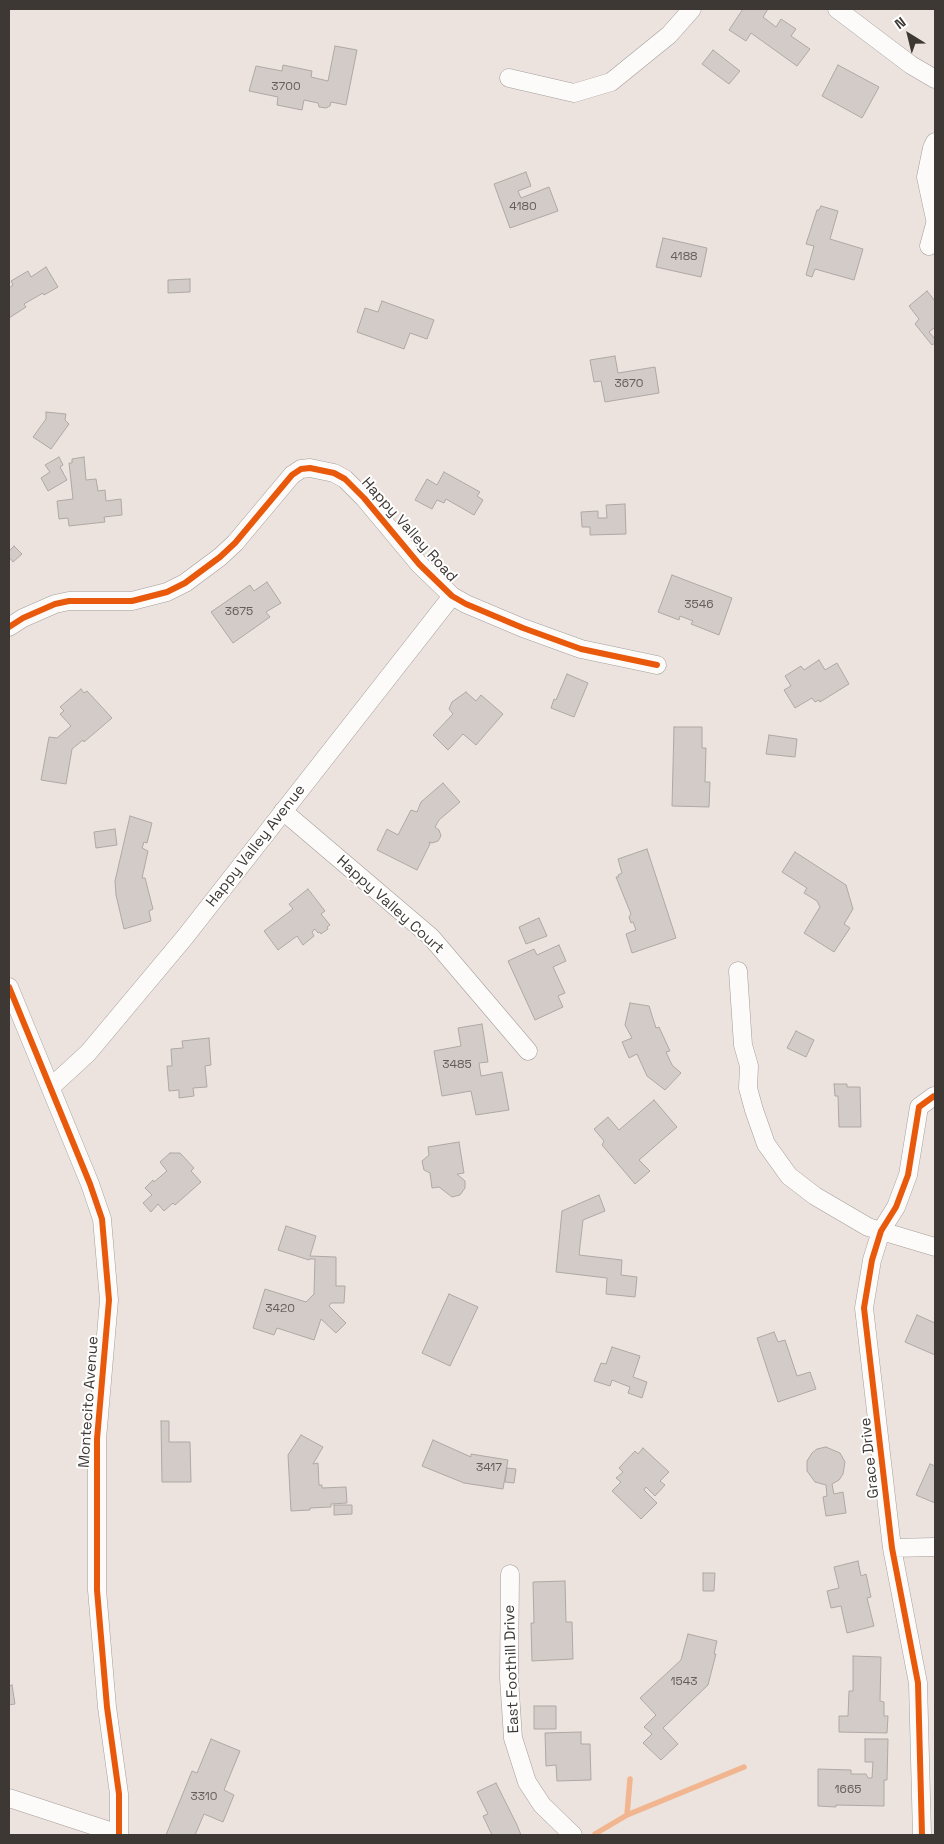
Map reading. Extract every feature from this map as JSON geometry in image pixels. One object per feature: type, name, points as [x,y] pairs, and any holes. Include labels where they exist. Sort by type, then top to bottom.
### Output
[{"type":"street","points":[[509,78],[574,93],[610,82],[669,35],[692,9]]},
{"type":"street","points":[[837,9],[911,65],[935,79]]},
{"type":"street","points":[[935,142],[926,177],[935,219]]},
{"type":"street","points":[[929,246],[935,224]]},
{"type":"street","name":"Happy Valley Road","points":[[9,626],[41,609],[70,601],[132,601],[167,592],[185,583],[220,557],[234,543],[292,475],[301,469],[310,468],[334,473],[345,479],[364,498],[418,564],[452,596],[483,613],[581,649],[657,665]]},
{"type":"street","name":"Happy Valley Avenue","points":[[51,1087],[88,1053],[185,936],[452,596]]},
{"type":"street","name":"Happy Valley Court","points":[[283,811],[431,937],[528,1051]]},
{"type":"street","points":[[738,971],[743,1045],[749,1066],[748,1088],[766,1144],[789,1176],[814,1196],[868,1226],[935,1247]]},
{"type":"street","name":"Montecito Avenue","points":[[9,987],[51,1087],[102,1219],[109,1300],[97,1439],[96,1581],[107,1707],[119,1794],[119,1835]]},
{"type":"street","name":"Grace Drive","points":[[922,1835],[918,1683],[892,1548],[864,1308],[872,1260],[881,1231],[896,1207],[908,1175],[919,1106],[935,1097]]},
{"type":"street","points":[[892,1548],[935,1548]]},
{"type":"street","name":"East Foothill Drive","points":[[510,1574],[509,1678],[513,1738],[527,1782],[542,1805],[572,1835]]},
{"type":"street","points":[[9,1798],[119,1835]]},
{"type":"building","points":[[743,9],[768,9],[763,17],[776,27],[781,19],[796,29],[791,36],[810,49],[797,66],[751,33],[746,41],[729,30]]},
{"type":"building","points":[[335,46],[357,50],[346,105],[331,102],[330,106],[326,108],[319,107],[318,103],[304,100],[302,110],[277,105],[278,97],[249,91],[256,66],[282,71],[283,65],[312,71],[311,77],[328,81]]},
{"type":"building","points":[[713,50],[740,71],[729,84],[702,64]]},
{"type":"building","points":[[838,65],[879,87],[862,118],[822,96]]},
{"type":"building","points":[[526,172],[531,186],[518,191],[521,198],[549,187],[558,211],[510,228],[494,184]]},
{"type":"building","points":[[821,206],[838,211],[830,239],[863,249],[854,280],[815,269],[812,277],[806,275],[814,246],[806,244],[817,210]]},
{"type":"building","points":[[663,238],[707,248],[701,277],[656,267]]},
{"type":"building","points":[[46,267],[58,287],[24,304],[26,307],[9,318],[9,288],[13,285],[11,281],[28,271],[31,277]]},
{"type":"building","points":[[190,279],[190,292],[168,293],[168,280]]},
{"type":"building","points":[[927,291],[935,301],[935,327],[929,332],[935,339],[935,343],[932,345],[915,324],[919,319],[909,306]]},
{"type":"building","points":[[382,301],[434,320],[427,339],[410,333],[404,349],[357,332],[365,308],[378,312]]},
{"type":"building","points":[[615,356],[618,373],[655,367],[659,393],[605,402],[601,381],[594,382],[590,360]]},
{"type":"building","points":[[46,412],[66,414],[65,420],[69,424],[51,449],[33,437],[46,419]]},
{"type":"building","points":[[59,457],[63,465],[60,467],[67,480],[48,491],[41,478],[50,472],[45,465]]},
{"type":"building","points":[[84,457],[86,480],[96,479],[98,491],[105,490],[106,501],[121,499],[122,515],[104,517],[105,522],[69,526],[68,518],[59,519],[57,501],[73,499],[69,463],[72,463],[72,459]]},
{"type":"building","points":[[444,472],[480,492],[477,496],[483,500],[474,515],[446,499],[444,503],[437,500],[432,509],[415,500],[427,479],[437,485]]},
{"type":"building","points":[[625,504],[626,534],[590,535],[590,527],[582,527],[581,512],[598,511],[598,518],[607,518],[606,505]]},
{"type":"building","points":[[14,546],[22,554],[13,562],[9,557],[9,551]]},
{"type":"building","points":[[672,575],[732,598],[719,635],[691,624],[693,621],[680,616],[679,620],[658,612]]},
{"type":"building","points":[[267,582],[281,603],[266,612],[270,617],[233,643],[211,612],[250,585],[254,591]]},
{"type":"building","points":[[819,660],[825,670],[837,663],[849,684],[820,702],[819,700],[815,702],[812,698],[795,708],[784,690],[791,686],[785,676],[801,666],[804,670]]},
{"type":"building","points":[[567,674],[588,683],[574,717],[551,708]]},
{"type":"building","points":[[81,689],[84,693],[87,691],[112,718],[84,742],[83,740],[72,749],[66,784],[41,780],[49,737],[57,738],[71,726],[60,714],[64,711],[60,707]]},
{"type":"building","points":[[466,692],[476,701],[481,695],[503,714],[476,745],[463,734],[448,750],[433,735],[453,714],[449,709],[452,702]]},
{"type":"building","points":[[674,727],[702,727],[702,748],[706,748],[705,782],[710,782],[709,807],[672,806]]},
{"type":"building","points":[[769,735],[797,739],[795,757],[766,754]]},
{"type":"building","points":[[443,783],[460,802],[439,820],[435,827],[439,830],[441,836],[438,841],[429,842],[430,844],[417,870],[377,850],[387,829],[398,835],[411,810],[417,812],[421,802]]},
{"type":"building","points":[[130,816],[152,823],[147,843],[144,842],[142,848],[148,851],[142,878],[145,878],[153,909],[149,911],[151,921],[124,929],[116,895],[115,881]]},
{"type":"building","points":[[115,829],[117,845],[96,848],[94,832]]},
{"type":"building","points":[[647,849],[676,938],[632,953],[626,934],[636,930],[633,922],[631,923],[629,917],[631,914],[616,877],[619,877],[618,875],[622,873],[618,859]]},
{"type":"building","points":[[795,852],[846,885],[853,909],[844,924],[850,928],[834,952],[804,933],[820,907],[817,901],[804,893],[807,888],[782,872]]},
{"type":"building","points":[[308,889],[325,911],[321,914],[330,925],[321,934],[315,929],[312,932],[314,936],[303,945],[297,936],[278,950],[264,931],[293,909],[289,904]]},
{"type":"building","points":[[539,918],[547,936],[526,944],[519,927]]},
{"type":"building","points":[[559,945],[566,961],[553,967],[565,993],[558,996],[563,1007],[535,1020],[508,961],[534,949],[537,955]]},
{"type":"building","points":[[630,1003],[649,1006],[656,1028],[659,1027],[670,1051],[666,1052],[672,1065],[681,1073],[665,1090],[647,1076],[637,1054],[629,1058],[622,1042],[632,1038],[625,1025]]},
{"type":"building","points":[[482,1024],[488,1062],[479,1063],[481,1076],[502,1072],[509,1110],[476,1115],[471,1091],[442,1096],[434,1051],[461,1046],[458,1028]]},
{"type":"building","points":[[796,1031],[814,1040],[806,1057],[787,1048]]},
{"type":"building","points":[[209,1038],[211,1065],[205,1066],[207,1087],[193,1088],[194,1096],[179,1098],[179,1090],[169,1091],[167,1066],[172,1066],[171,1049],[183,1048],[182,1041]]},
{"type":"building","points":[[834,1084],[860,1087],[861,1127],[839,1127],[838,1096],[835,1096]]},
{"type":"building","points":[[654,1100],[677,1127],[639,1160],[650,1171],[635,1184],[602,1145],[604,1141],[594,1129],[608,1117],[619,1130]]},
{"type":"building","points":[[459,1142],[464,1173],[457,1174],[465,1181],[465,1188],[460,1195],[452,1197],[439,1187],[432,1188],[430,1173],[424,1170],[422,1161],[429,1155],[428,1147]]},
{"type":"building","points":[[170,1153],[180,1153],[194,1168],[191,1171],[201,1182],[175,1205],[173,1203],[164,1211],[158,1204],[151,1212],[143,1203],[152,1195],[145,1188],[167,1171],[160,1162]]},
{"type":"building","points":[[599,1195],[605,1211],[583,1220],[579,1255],[622,1260],[621,1275],[637,1277],[635,1297],[606,1294],[607,1278],[556,1272],[562,1211]]},
{"type":"building","points":[[286,1226],[316,1236],[310,1256],[336,1257],[336,1286],[345,1286],[344,1303],[331,1303],[329,1306],[346,1323],[336,1333],[321,1319],[314,1340],[277,1328],[274,1335],[253,1328],[265,1289],[306,1302],[314,1294],[315,1259],[309,1260],[278,1250]]},
{"type":"building","points":[[449,1294],[478,1307],[450,1366],[422,1353]]},
{"type":"building","points":[[917,1315],[935,1323],[935,1355],[905,1342]]},
{"type":"building","points":[[774,1332],[778,1342],[785,1340],[797,1376],[810,1372],[816,1389],[778,1402],[757,1338]]},
{"type":"building","points":[[612,1347],[640,1356],[633,1377],[647,1382],[642,1398],[628,1393],[630,1387],[612,1380],[610,1386],[594,1381],[601,1363],[606,1364]]},
{"type":"building","points":[[161,1421],[169,1421],[169,1442],[190,1442],[191,1482],[162,1482]]},
{"type":"building","points":[[301,1435],[323,1447],[313,1464],[318,1463],[319,1485],[322,1485],[322,1488],[346,1487],[347,1503],[331,1504],[331,1507],[310,1508],[310,1510],[291,1511],[288,1455]]},
{"type":"building","points":[[433,1440],[471,1457],[471,1454],[508,1460],[503,1489],[464,1483],[422,1466]]},
{"type":"building","points":[[826,1447],[840,1453],[845,1462],[843,1474],[839,1480],[832,1484],[834,1494],[843,1492],[846,1513],[826,1516],[823,1497],[827,1496],[826,1485],[815,1482],[807,1471],[807,1461],[817,1449]]},
{"type":"building","points":[[643,1448],[669,1472],[660,1481],[665,1485],[655,1496],[646,1487],[644,1490],[657,1503],[641,1519],[612,1491],[621,1482],[616,1478],[623,1472],[619,1468],[635,1451],[638,1454]]},
{"type":"building","points":[[930,1464],[935,1466],[935,1503],[916,1495]]},
{"type":"building","points":[[507,1468],[516,1469],[514,1483],[505,1482]]},
{"type":"building","points":[[334,1505],[352,1505],[352,1514],[334,1515]]},
{"type":"building","points":[[858,1561],[861,1576],[866,1574],[871,1597],[867,1598],[874,1626],[847,1633],[841,1606],[831,1608],[827,1591],[839,1588],[834,1567]]},
{"type":"building","points":[[703,1573],[715,1573],[714,1591],[703,1591]]},
{"type":"building","points":[[565,1581],[566,1622],[572,1622],[573,1659],[532,1661],[531,1623],[534,1623],[533,1582]]},
{"type":"building","points":[[688,1634],[717,1641],[714,1654],[716,1654],[708,1685],[663,1728],[678,1744],[661,1760],[643,1743],[652,1734],[644,1727],[656,1715],[640,1698],[681,1660]]},
{"type":"building","points":[[853,1656],[881,1657],[880,1701],[884,1702],[884,1716],[888,1716],[887,1733],[839,1732],[839,1716],[848,1716],[849,1691],[853,1691]]},
{"type":"building","points":[[12,1685],[15,1704],[9,1705],[9,1686]]},
{"type":"building","points":[[534,1706],[556,1706],[556,1729],[534,1729]]},
{"type":"building","points":[[581,1732],[581,1744],[590,1744],[591,1780],[557,1781],[556,1765],[546,1766],[545,1733]]},
{"type":"building","points":[[211,1739],[240,1751],[224,1790],[234,1795],[223,1822],[204,1814],[195,1835],[166,1835],[192,1771],[197,1773]]},
{"type":"building","points":[[865,1739],[888,1739],[887,1780],[884,1780],[884,1806],[818,1806],[818,1769],[851,1770],[851,1774],[866,1774],[868,1778],[872,1778],[873,1762],[865,1762]]},
{"type":"building","points":[[496,1783],[521,1835],[492,1835],[483,1816],[488,1814],[477,1792]]},
{"type":"waterway","points":[[627,1815],[744,1767]]},
{"type":"waterway","points":[[595,1834],[627,1815],[630,1779]]},
{"type":"cycle path","points":[[9,627],[23,618],[55,604],[69,601],[132,601],[167,592],[185,583],[220,557],[235,543],[292,475],[301,469],[310,468],[334,473],[345,479],[364,498],[419,564],[452,596],[466,604],[523,628],[581,649],[657,665]]},
{"type":"cycle path","points":[[9,987],[90,1184],[102,1219],[109,1300],[97,1439],[97,1590],[107,1707],[119,1794],[119,1835]]},
{"type":"cycle path","points":[[922,1835],[918,1683],[892,1548],[864,1308],[872,1260],[881,1231],[896,1207],[908,1175],[919,1107],[935,1097]]}]
